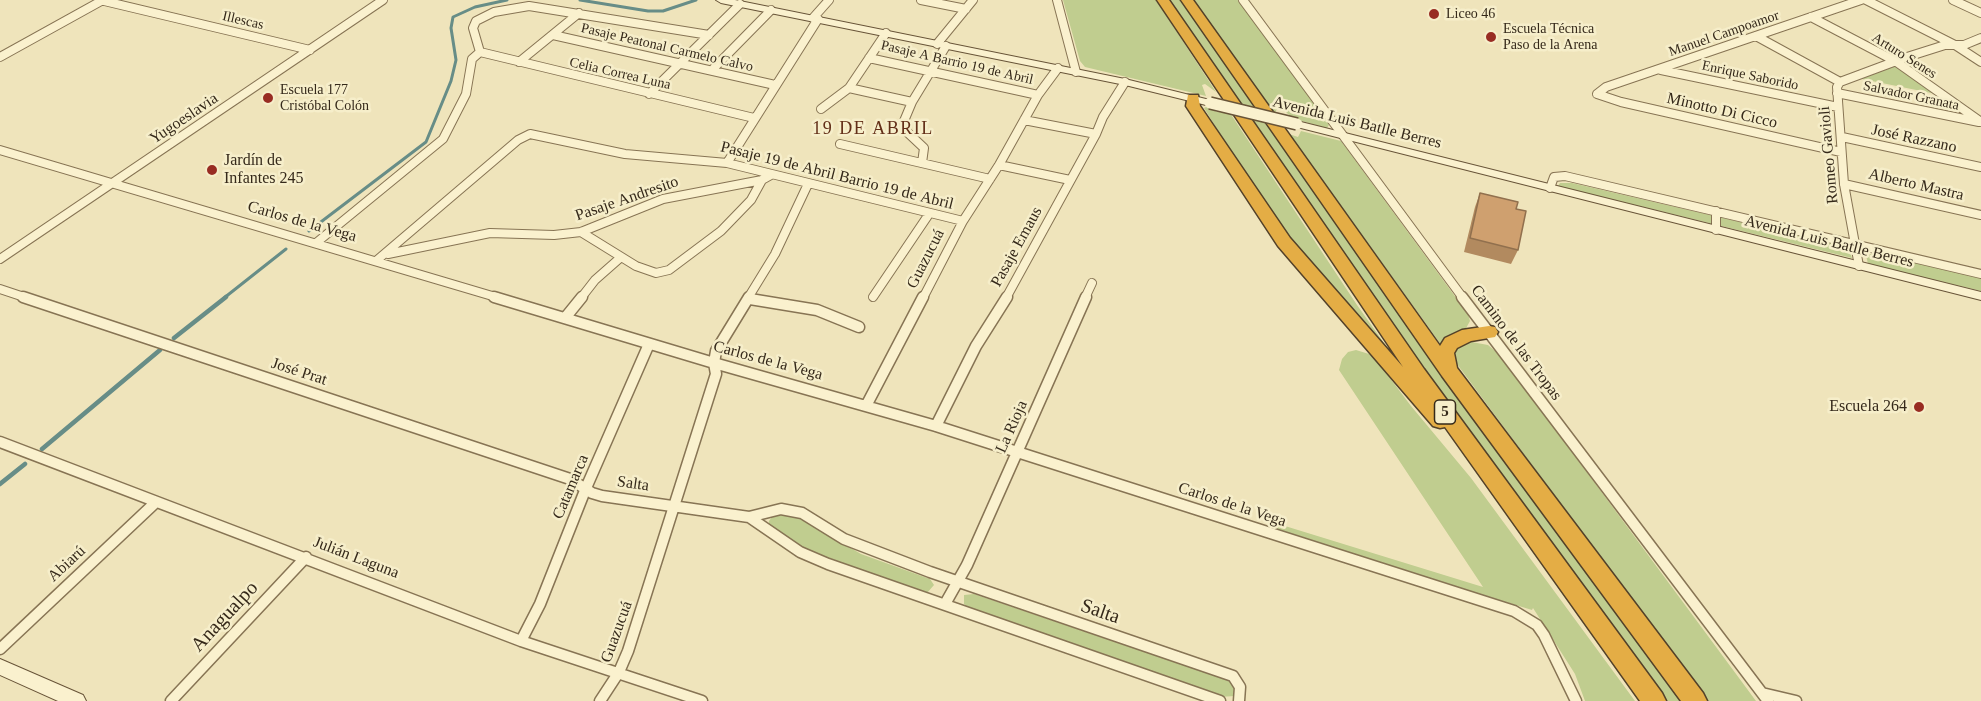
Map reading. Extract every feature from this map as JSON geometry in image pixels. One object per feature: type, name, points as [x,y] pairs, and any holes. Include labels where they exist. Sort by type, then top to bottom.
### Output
[{"type":"highway","name":"5","points":[[1163,0],[1350,277],[1654,701]]},
{"type":"highway","name":"5","points":[[1187,0],[1448,371],[1695,701]]},
{"type":"highway","points":[[1202,100],[1193,106],[1284,242],[1397,374],[1499,487]]},
{"type":"highway","points":[[1448,371],[1445,352],[1451,343],[1468,335],[1489,332]]},
{"type":"main road","name":"Avenida Luis Batlle Berres","points":[[725,0],[1125,82],[1202,100],[1981,297]]},
{"type":"main road","points":[[0,667],[77,701]]},
{"type":"street","name":"Illescas","points":[[102,0],[310,50]]},
{"type":"street","points":[[0,57],[102,0]]},
{"type":"street","name":"Yugoeslavia","points":[[0,259],[384,0]]},
{"type":"street","points":[[728,163],[815,19],[829,0]]},
{"type":"street","points":[[921,0],[966,9]]},
{"type":"street","points":[[922,163],[924,148],[904,129],[904,121],[912,102],[930,72],[941,45],[973,0]]},
{"type":"street","points":[[1057,0],[1076,72]]},
{"type":"street","name":"Camino de las Tropas","points":[[1243,0],[1489,332],[1765,697]]},
{"type":"street","name":"Manuel Campoamor","points":[[1597,93],[1606,87],[1861,0]]},
{"type":"street","points":[[1866,0],[1955,45],[1981,62]]},
{"type":"street","points":[[1953,0],[1981,13]]},
{"type":"street","points":[[648,94],[740,4]]},
{"type":"street","points":[[316,243],[443,139],[466,94],[472,59],[480,52],[473,28],[476,21],[488,14],[529,6],[709,34]]},
{"type":"street","points":[[712,70],[771,10]]},
{"type":"street","points":[[519,62],[579,13]]},
{"type":"street","name":"Arturo Senes","points":[[1811,17],[1895,62],[1981,122]]},
{"type":"street","points":[[821,109],[849,88],[886,33]]},
{"type":"street","name":"Pasaje Peatonal Carmelo Calvo","points":[[553,35],[775,85]]},
{"type":"street","points":[[1756,36],[1840,82]]},
{"type":"street","name":"Romeo Gavioli","points":[[1859,266],[1844,184],[1837,93],[1840,82],[1945,45],[1964,45],[1981,38]]},
{"type":"street","name":"Celia Correa Luna","points":[[480,52],[754,118]]},
{"type":"street","name":"Pasaje A Barrio 19 de Abril","points":[[869,58],[1038,95]]},
{"type":"street","name":"Guazucuá","points":[[866,406],[963,221],[999,165],[1038,95],[1058,68]]},
{"type":"street","name":"Enrique Saborido","points":[[1658,69],[1838,107]]},
{"type":"street","name":"Pasaje Emaus","points":[[936,426],[976,346],[1014,285],[1103,117],[1125,82]]},
{"type":"street","points":[[849,88],[912,102]]},
{"type":"street","name":"Minotto Di Cicco","points":[[1597,93],[1643,107],[1841,152]]},
{"type":"street","name":"Salvador Granata","points":[[1837,93],[1981,122]]},
{"type":"street","points":[[1024,120],[1096,134]]},
{"type":"street","name":"Pasaje 19 de Abril Barrio 19 de Abril","points":[[386,255],[526,134],[549,136],[625,154],[728,163],[963,221]]},
{"type":"street","name":"José Razzano","points":[[1842,137],[1981,167]]},
{"type":"street","points":[[840,144],[990,179]]},
{"type":"street","name":"Carlos de la Vega","points":[[0,150],[649,344],[936,426],[1523,615],[1537,625],[1544,635],[1576,701]]},
{"type":"street","points":[[999,165],[1070,180]]},
{"type":"street","name":"Pasaje Andresito","points":[[386,255],[490,233],[554,235],[581,232],[670,197],[762,180],[771,175]]},
{"type":"street","points":[[1550,188],[1554,177],[1565,176],[1981,274]]},
{"type":"street","points":[[581,232],[620,258],[656,273],[669,270],[721,231],[751,200],[762,180]]},
{"type":"street","name":"Guazucuá","points":[[600,701],[619,672],[716,374],[714,363],[716,351],[742,307],[750,299],[778,248],[808,184]]},
{"type":"street","name":"Alberto Mastra","points":[[1844,184],[1981,215]]},
{"type":"street","points":[[1716,212],[1716,230]]},
{"type":"street","points":[[873,297],[929,214]]},
{"type":"street","points":[[376,261],[386,255]]},
{"type":"street","points":[[566,318],[595,280],[620,258]]},
{"type":"street","name":"La Rioja","points":[[955,582],[967,565],[1092,283]]},
{"type":"street","name":"José Prat","points":[[0,289],[570,479],[586,488]]},
{"type":"street","points":[[750,299],[811,308],[859,327]]},
{"type":"street","name":"Catamarca","points":[[521,641],[540,604],[586,488],[649,344]]},
{"type":"street","name":"Julián Laguna","points":[[0,442],[521,641],[702,701]]},
{"type":"street","name":"Salta","points":[[586,488],[602,496],[749,517],[781,509],[802,513],[844,539],[955,582],[1233,676],[1240,687],[1239,701]]},
{"type":"street","name":"Abiarú","points":[[0,649],[156,502]]},
{"type":"street","name":"Salta","points":[[749,517],[800,552],[828,564],[1220,701]]},
{"type":"street","name":"Anagualpo","points":[[171,701],[306,557]]},
{"type":"street","points":[[945,604],[955,582]]},
{"type":"street","points":[[1765,697],[1796,701]]},
{"type":"green space","points":[[1063,0],[1156,0],[1216,92],[1205,84],[1202,85],[1206,96],[1085,67],[1080,61]]},
{"type":"green space","points":[[1169,0],[1182,0],[1687,701],[1664,701],[1386,320]]},
{"type":"green space","points":[[1193,0],[1238,0],[1327,121],[1329,125],[1327,128],[1294,119],[1281,108],[1277,108],[1275,114]]},
{"type":"green space","points":[[1893,65],[1896,66],[1936,94],[1862,79]]},
{"type":"green space","points":[[1204,108],[1217,112],[1230,113],[1357,305],[1406,374],[1291,242],[1264,205]]},
{"type":"green space","points":[[1301,131],[1341,141],[1468,314],[1470,321],[1465,330],[1449,336],[1442,346],[1289,134],[1298,137]]},
{"type":"green space","points":[[1560,183],[1572,183],[1848,247],[1852,258],[1558,186]]},
{"type":"green space","points":[[1881,252],[1981,277],[1981,291],[1868,264],[1866,255]]},
{"type":"green space","points":[[1466,341],[1488,345],[1501,356],[1756,701],[1707,701],[1454,360],[1453,348]]},
{"type":"green space","points":[[1356,350],[1369,354],[1377,361],[1471,478],[1635,701],[1585,701],[1575,674],[1533,608],[1532,610],[1271,530],[1272,522],[1483,587],[1339,370],[1342,359],[1348,352]]},
{"type":"green space","points":[[781,515],[800,518],[861,554],[930,579],[934,585],[927,593],[919,593],[807,553],[769,527],[772,517]]},
{"type":"green space","points":[[974,594],[1230,681],[1234,684],[1235,696],[1219,697],[968,608],[964,604],[964,595]]},
{"type":"building","points":[[1480,193],[1518,202],[1516,209],[1526,211],[1518,250],[1470,238]]},
{"type":"waterway","points":[[309,231],[426,142],[451,81],[456,60],[451,28],[453,17],[475,7],[507,0]]},
{"type":"waterway","points":[[580,0],[648,11],[663,11],[696,0]]},
{"type":"waterway","points":[[224,298],[286,249]]},
{"type":"waterway","points":[[174,338],[226,297]]},
{"type":"waterway","points":[[42,449],[160,350]]},
{"type":"waterway","points":[[0,484],[25,464]]},
{"type":"place","name":"Liceo 46","points":[[1434,14]]},
{"type":"place","name":"Escuela Técnica Paso de la Arena","points":[[1491,37]]},
{"type":"place","name":"Escuela 177 Cristóbal Colón","points":[[268,98]]},
{"type":"place","name":"Jardín de Infantes 245","points":[[212,170]]},
{"type":"place","name":"Escuela 264","points":[[1919,407]]},
{"type":"district","name":"19 DE ABRIL","points":[[873,129]]}]
